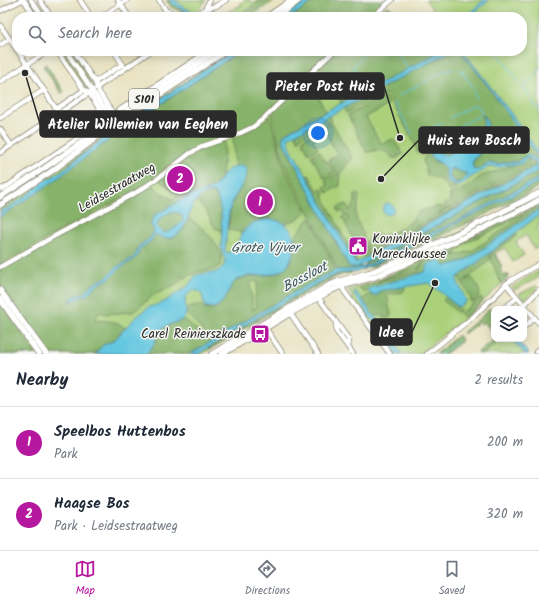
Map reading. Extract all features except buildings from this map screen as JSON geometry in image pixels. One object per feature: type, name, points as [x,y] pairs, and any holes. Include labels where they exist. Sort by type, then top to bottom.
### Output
[{"type":"main road","points":[[274,12],[292,0]]},
{"type":"main road","points":[[283,12],[299,0]]},
{"type":"main road","name":"S101","points":[[0,196],[46,167],[209,56]]},
{"type":"main road","name":"S101","points":[[0,205],[52,171],[109,128],[218,56]]},
{"type":"main road","points":[[222,354],[316,293],[397,262],[481,223],[539,193]]},
{"type":"main road","points":[[212,354],[290,313],[340,284],[374,277],[410,262],[482,229],[539,200]]},
{"type":"main road","points":[[0,290],[46,354]]},
{"type":"main road","points":[[0,299],[39,354]]},
{"type":"street","points":[[0,11],[23,0],[31,12]]},
{"type":"street","points":[[31,0],[39,12]]},
{"type":"street","points":[[40,0],[48,12]]},
{"type":"street","points":[[80,0],[88,12]]},
{"type":"street","points":[[107,12],[120,2],[127,0]]},
{"type":"street","points":[[159,0],[167,11]]},
{"type":"street","points":[[205,9],[210,0]]},
{"type":"street","points":[[200,12],[216,6],[226,0]]},
{"type":"street","points":[[378,12],[392,0]]},
{"type":"street","points":[[120,2],[126,12]]},
{"type":"street","points":[[0,24],[12,42]]},
{"type":"street","points":[[0,44],[10,39]]},
{"type":"street","points":[[21,56],[58,111]]},
{"type":"street","points":[[0,82],[40,56]]},
{"type":"street","points":[[62,56],[87,91],[110,117]]},
{"type":"street","points":[[69,56],[87,91]]},
{"type":"street","points":[[77,56],[96,85],[110,117]]},
{"type":"street","points":[[117,56],[124,66]]},
{"type":"street","points":[[0,152],[87,91],[124,66],[142,56]]},
{"type":"street","points":[[0,188],[6,187],[201,56]]},
{"type":"street","name":"Leidsestraatweg","points":[[0,267],[137,192],[189,154],[203,146],[238,134],[253,127],[329,56]]},
{"type":"street","points":[[0,118],[44,90]]},
{"type":"street","points":[[0,129],[11,145]]},
{"type":"street","points":[[46,167],[52,156]]},
{"type":"street","points":[[427,354],[472,318],[500,291],[511,283],[512,280],[539,264]]},
{"type":"street","points":[[340,284],[390,354]]},
{"type":"street","points":[[507,285],[539,323]]},
{"type":"street","points":[[524,305],[539,290]]},
{"type":"street","points":[[318,297],[348,340],[348,347],[353,354]]},
{"type":"street","points":[[507,306],[518,298]]},
{"type":"street","points":[[290,313],[318,354]]},
{"type":"street","points":[[527,324],[534,318]]},
{"type":"street","points":[[264,326],[283,354]]},
{"type":"green space","points":[[166,0],[169,0],[172,4],[175,4],[183,11],[188,12],[182,12],[172,8]]},
{"type":"green space","points":[[175,0],[206,0],[195,12],[184,8]]},
{"type":"green space","points":[[244,0],[250,0],[253,3],[261,0],[243,12],[229,12],[241,5],[241,3],[244,2]]},
{"type":"green space","points":[[261,0],[271,0],[253,12],[243,12]]},
{"type":"green space","points":[[271,0],[276,0],[258,12],[253,12]]},
{"type":"green space","points":[[301,0],[309,0],[291,12],[286,12]]},
{"type":"green space","points":[[316,0],[388,0],[375,12],[298,12]]},
{"type":"green space","points":[[426,0],[484,0],[471,12],[434,12]]},
{"type":"green space","points":[[489,0],[539,0],[539,176],[355,267],[352,273],[341,275],[313,288],[202,354],[0,354],[0,216],[233,56],[527,56],[527,12],[475,12]]},
{"type":"green space","points":[[387,6],[390,7],[394,12],[380,12]]},
{"type":"green space","points":[[61,56],[67,56],[86,85],[83,87]]},
{"type":"green space","points":[[71,56],[76,56],[93,81],[89,83]]},
{"type":"green space","points":[[223,56],[225,56],[119,127],[118,126]]},
{"type":"green space","points":[[233,56],[325,56],[252,126],[187,153],[136,190],[0,265],[0,217],[52,182],[118,133]]},
{"type":"green space","points":[[331,56],[432,56],[341,103],[321,65]]},
{"type":"green space","points":[[442,56],[465,56],[539,158],[539,162],[536,158],[527,155],[517,162],[506,162],[476,170],[474,169],[473,163],[481,151],[481,144],[479,142],[487,132],[483,115],[484,130],[475,138],[468,141],[470,145],[460,150],[451,142],[447,142],[443,145],[450,146],[453,150],[451,153],[445,155],[438,152],[433,152],[430,156],[434,161],[443,165],[450,184],[459,186],[449,191],[440,180],[427,176],[423,159],[427,156],[426,154],[424,155],[417,153],[411,137],[388,95],[380,95],[346,113],[344,108]]},
{"type":"green space","points":[[46,64],[54,77],[54,80],[55,79],[64,92],[61,93],[43,66]]},
{"type":"green space","points":[[307,78],[326,111],[286,133],[284,143],[348,265],[360,266],[362,268],[338,270],[286,167],[280,149],[272,113]]},
{"type":"green space","points":[[382,97],[386,97],[390,104],[366,117],[381,144],[393,139],[403,154],[400,156],[397,154],[399,157],[395,159],[384,151],[367,153],[348,115]]},
{"type":"green space","points":[[270,116],[284,168],[306,211],[291,222],[284,224],[270,219],[244,230],[242,233],[230,230],[228,229],[231,206],[247,171],[239,165],[235,167],[233,138],[253,128]]},
{"type":"green space","points":[[329,116],[331,121],[301,137],[299,141],[295,134]]},
{"type":"green space","points":[[332,123],[353,159],[341,173],[336,173],[329,160],[337,154],[326,133],[323,135],[320,129]]},
{"type":"green space","points":[[116,129],[70,164],[68,162],[110,132]]},
{"type":"green space","points":[[318,131],[320,136],[313,140],[318,149],[309,154],[303,139]]},
{"type":"green space","points":[[225,141],[222,176],[216,185],[213,188],[189,196],[155,215],[151,222],[154,231],[153,233],[150,238],[139,246],[134,257],[117,267],[107,277],[96,283],[85,293],[75,296],[73,301],[88,294],[95,286],[109,279],[119,269],[136,258],[141,248],[152,240],[155,234],[172,237],[179,234],[188,217],[211,238],[216,245],[222,258],[221,265],[215,269],[198,272],[188,276],[171,287],[154,295],[133,312],[105,314],[100,312],[94,320],[115,322],[125,328],[113,341],[103,345],[95,354],[52,354],[0,284],[0,269],[151,185],[173,199],[182,193],[171,189],[159,180],[196,152]]},
{"type":"green space","points":[[319,151],[334,173],[324,178],[311,156]]},
{"type":"green space","points":[[528,158],[530,159],[530,164],[446,209],[444,205],[450,201],[450,194],[467,187],[481,176],[507,168],[508,165],[517,165]]},
{"type":"green space","points":[[533,160],[536,166],[364,259],[362,254],[369,254],[533,165]]},
{"type":"green space","points":[[68,162],[70,164],[16,203],[14,199]]},
{"type":"green space","points":[[450,168],[466,173],[467,176],[460,182],[454,181],[449,174]]},
{"type":"green space","points":[[539,171],[539,179],[366,266],[366,263]]},
{"type":"green space","points":[[309,175],[318,191],[322,189],[325,195],[323,196],[357,262],[355,262],[349,252],[307,176]]},
{"type":"green space","points":[[335,175],[341,175],[340,186],[327,193],[324,187],[328,185],[325,180]]},
{"type":"green space","points":[[539,182],[539,186],[530,192],[452,231],[373,267],[369,267]]},
{"type":"green space","points":[[208,192],[214,193],[217,197],[221,211],[222,231],[215,228],[206,211],[196,200]]},
{"type":"green space","points":[[355,195],[359,195],[356,218],[363,234],[365,245],[364,251],[361,253],[359,250],[362,249],[358,242],[355,242],[357,241],[354,240],[344,221],[349,219],[347,216],[343,219],[342,217],[345,216],[342,211],[339,212],[337,208],[346,204],[350,210],[355,203]]},
{"type":"green space","points":[[539,195],[539,198],[480,228],[371,276],[370,274]]},
{"type":"green space","points":[[14,199],[16,203],[0,213],[0,209]]},
{"type":"green space","points":[[539,205],[539,227],[537,229],[539,233],[539,246],[534,249],[526,235],[516,242],[524,255],[513,262],[505,248],[495,253],[502,267],[500,269],[504,276],[508,274],[509,277],[471,313],[419,354],[392,354],[351,299],[353,298],[348,290],[375,282]]},
{"type":"green space","points":[[539,205],[539,209],[464,261],[445,266],[436,261],[432,262],[427,267],[425,272],[369,289],[365,293],[358,287],[418,271],[425,260],[437,255],[445,258],[472,251]]},
{"type":"green space","points":[[441,206],[445,210],[444,211],[369,252],[366,251],[367,242],[372,235],[385,235],[394,232],[410,223],[417,213]]},
{"type":"green space","points":[[535,206],[498,228],[469,241],[459,249],[456,254],[444,256],[438,253]]},
{"type":"green space","points":[[171,212],[180,213],[183,218],[182,222],[171,231],[163,233],[157,227],[157,223],[162,217]]},
{"type":"green space","points":[[310,218],[336,270],[279,301],[190,354],[146,354],[154,344],[160,330],[183,319],[201,335],[205,333],[186,313],[186,308],[202,305],[205,308],[213,310],[225,299],[232,285],[241,278],[272,274],[284,269],[292,258],[296,235]],"holes":[[[258,281],[255,298],[256,308],[253,310],[250,282]]]},
{"type":"green space","points":[[516,233],[517,236],[493,252],[490,255],[490,260],[462,283],[459,276]]},
{"type":"green space","points":[[494,253],[502,267],[500,268],[504,276],[508,275],[509,277],[502,283],[499,280],[491,258]]},
{"type":"green space","points":[[424,259],[419,268],[376,281]]},
{"type":"green space","points":[[539,271],[539,275],[537,276],[538,278],[514,290],[512,287]]},
{"type":"green space","points":[[338,274],[338,276],[303,294],[210,349],[209,347],[287,300],[323,280]]},
{"type":"green space","points":[[471,277],[477,285],[480,295],[473,302],[471,301],[470,296],[463,284]]},
{"type":"green space","points":[[536,286],[538,288],[525,299],[519,294]]},
{"type":"green space","points":[[403,287],[405,289],[403,292],[387,295],[391,315],[389,318],[385,318],[382,315],[373,315],[362,299],[379,291]]},
{"type":"green space","points":[[446,297],[461,310],[458,313],[443,300]]},
{"type":"green space","points":[[481,297],[483,301],[464,318],[460,314]]},
{"type":"green space","points":[[0,303],[36,354],[0,354]]},
{"type":"green space","points":[[490,308],[491,330],[484,322],[481,324],[479,322],[464,334],[463,332]]},
{"type":"green space","points":[[458,335],[462,341],[445,354],[436,354]]},
{"type":"green space","points":[[491,341],[498,342],[483,354],[479,354],[478,352]]},
{"type":"green space","points":[[498,342],[514,342],[525,354],[483,354]]},
{"type":"water","points":[[169,0],[175,0],[192,12],[188,12],[172,4]]},
{"type":"water","points":[[309,0],[316,0],[298,12],[291,12]]},
{"type":"water","points":[[484,0],[489,0],[475,12],[471,12]]},
{"type":"water","points":[[225,56],[233,56],[118,133],[53,182],[0,217],[0,213],[3,209],[7,209],[68,166],[113,131]]},
{"type":"water","points":[[432,56],[442,56],[289,137],[288,139],[292,150],[355,262],[358,262],[536,166],[535,161],[527,158],[522,163],[517,165],[488,167],[472,176],[460,186],[453,185],[449,182],[446,171],[440,163],[431,157],[431,154],[436,152],[445,155],[451,153],[453,150],[450,145],[443,145],[447,142],[451,142],[458,149],[469,146],[484,130],[483,114],[487,121],[487,127],[484,136],[477,145],[477,149],[480,153],[472,164],[474,169],[480,169],[489,163],[499,164],[506,162],[517,162],[528,155],[538,160],[539,171],[358,267],[351,267],[348,265],[284,143],[283,137],[286,133]],"holes":[[[451,168],[467,174],[465,179],[454,182],[449,173]]]},
{"type":"water","points":[[465,56],[467,56],[507,108],[539,153],[539,158]]},
{"type":"water","name":"Grote Vijver","points":[[239,165],[244,166],[246,168],[246,177],[230,208],[227,226],[226,252],[228,253],[232,250],[248,226],[261,220],[276,220],[288,227],[294,240],[292,258],[287,266],[277,273],[240,278],[232,285],[224,300],[215,308],[205,307],[200,292],[195,290],[189,293],[185,298],[185,317],[182,320],[160,330],[154,344],[146,354],[95,354],[103,345],[113,341],[134,319],[149,307],[164,302],[188,286],[195,276],[216,272],[223,267],[225,260],[221,248],[221,212],[216,195],[210,192],[196,200],[184,227],[178,234],[170,238],[162,238],[155,234],[152,240],[141,248],[136,258],[119,269],[109,279],[95,286],[87,295],[71,301],[71,299],[75,296],[85,293],[93,284],[107,277],[117,267],[134,257],[139,246],[150,238],[154,231],[151,222],[155,215],[189,196],[213,188],[229,169]],"holes":[[[171,212],[181,215],[183,218],[182,222],[171,231],[163,233],[157,227],[157,223],[162,217]]]},
{"type":"water","points":[[539,178],[539,182],[373,265],[357,272],[338,274],[323,280],[258,317],[198,354],[190,354],[321,277],[336,270],[356,269],[368,265]]},
{"type":"water","points":[[388,203],[392,205],[394,209],[392,213],[388,215],[384,213],[382,209],[384,205]]},
{"type":"water","points":[[539,209],[539,215],[457,278],[466,300],[466,302],[458,307],[428,283],[379,291],[379,294],[373,296],[368,291],[373,287],[425,272],[429,263],[439,260],[445,266],[464,261]]},
{"type":"water","points":[[355,291],[402,354],[397,354],[353,293]]},
{"type":"water","points":[[514,342],[519,342],[529,354],[525,354]]},
{"type":"waterway","points":[[363,56],[353,67],[370,89]]},
{"type":"waterway","points":[[399,56],[408,69]]},
{"type":"waterway","points":[[500,56],[539,111]]},
{"type":"waterway","points":[[431,78],[440,73],[454,69]]},
{"type":"waterway","points":[[460,69],[475,90],[475,99]]},
{"type":"waterway","points":[[524,88],[539,70]]},
{"type":"waterway","points":[[423,82],[428,80]]},
{"type":"waterway","points":[[398,96],[420,84]]},
{"type":"waterway","points":[[394,102],[412,134]]},
{"type":"waterway","points":[[450,118],[474,105],[478,106],[483,114]]},
{"type":"waterway","points":[[458,127],[482,114]]},
{"type":"waterway","points":[[421,134],[442,122]]},
{"type":"waterway","points":[[34,191],[48,180]]},
{"type":"waterway","points":[[441,354],[459,340]]},
{"type":"place","name":"Atelier Willemien van Eeghen","points":[[25,73]]},
{"type":"place","name":"Pieter Post Huis","points":[[400,138]]},
{"type":"place","name":"Haagse Bos","points":[[180,179]]},
{"type":"place","name":"Huis ten Bosch","points":[[381,179]]},
{"type":"place","name":"Speelbos Huttenbos","points":[[260,202]]},
{"type":"place","name":"Koninklijke Marechaussee","points":[[358,246]]},
{"type":"place","name":"Idee","points":[[435,283]]},
{"type":"place","name":"Carel Reinierszkade","points":[[260,334]]},
{"type":"water label","name":"Bossloot","points":[[305,277]]}]
